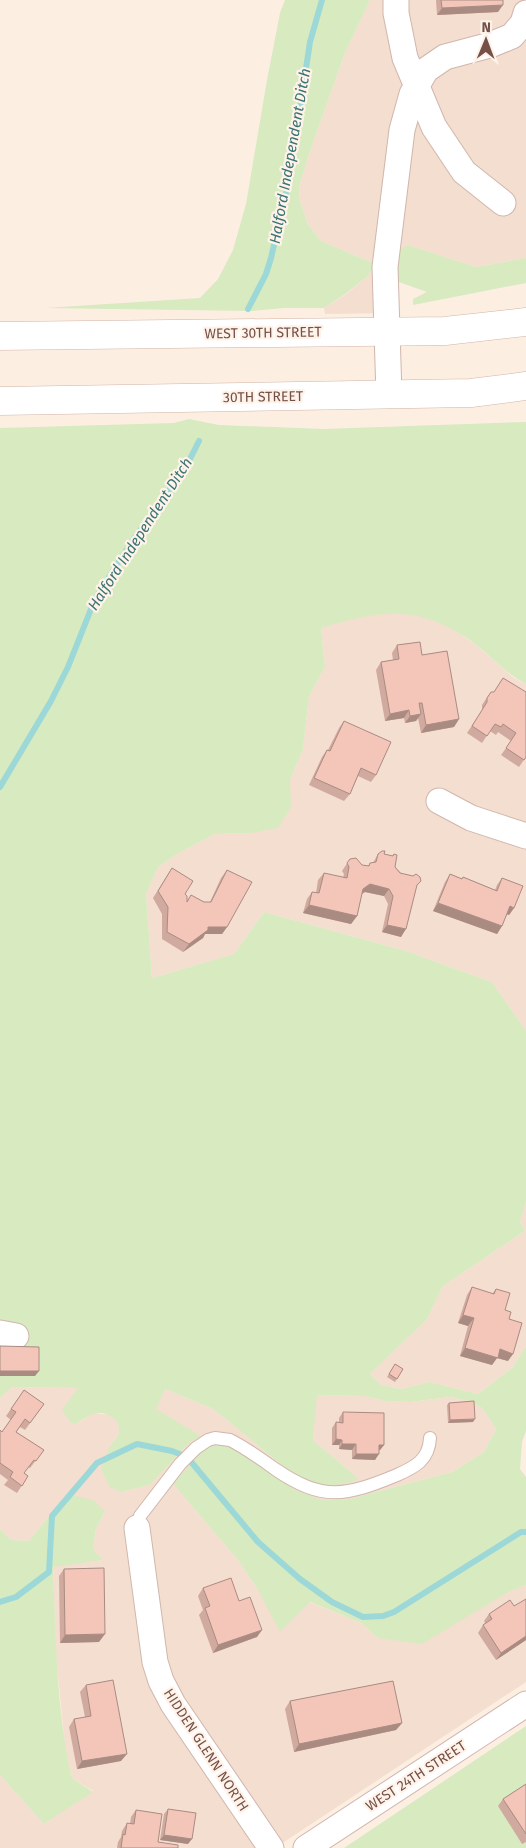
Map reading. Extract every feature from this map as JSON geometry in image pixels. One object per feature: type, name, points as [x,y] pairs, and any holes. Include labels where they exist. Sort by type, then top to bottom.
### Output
[{"type":"main road","name":"WEST 30TH STREET","points":[[0,336],[445,331],[526,322]]},
{"type":"main road","name":"30TH STREET","points":[[0,401],[471,393],[526,386]]},
{"type":"street","points":[[396,0],[396,13],[403,51],[434,127],[464,172],[503,203]]},
{"type":"street","points":[[389,395],[385,267],[402,130],[412,94],[426,70],[445,57],[490,45],[512,36],[523,23],[526,13]]},
{"type":"street","points":[[439,801],[471,818],[526,836]]},
{"type":"street","name":"HIDDEN GLENN NORTH","points":[[137,1528],[151,1644],[161,1681],[172,1704],[271,1848]]},
{"type":"street","name":"WEST 24TH STREET","points":[[306,1848],[526,1704]]},
{"type":"lane","points":[[137,1528],[140,1516],[180,1464],[196,1448],[208,1440],[215,1438],[230,1440],[304,1486],[318,1491],[334,1493],[354,1491],[412,1468],[422,1461],[430,1447],[430,1438]]},
{"type":"shaded area","points":[[370,0],[526,0],[526,258],[476,267],[408,245],[395,268],[398,313],[325,314],[324,308],[345,295],[368,276],[376,264],[321,241],[308,224],[300,201],[299,188],[345,53]]},
{"type":"shaded area","points":[[386,613],[405,613],[425,617],[450,627],[476,645],[514,678],[526,684],[526,1031],[492,982],[406,951],[264,912],[234,954],[152,978],[146,894],[158,867],[177,854],[215,834],[251,833],[290,807],[290,780],[303,749],[309,696],[325,667],[321,628],[353,618]]},
{"type":"shaded area","points":[[526,1202],[526,1346],[513,1367],[478,1394],[430,1382],[401,1389],[381,1385],[370,1374],[427,1319],[443,1286],[525,1231],[520,1222]]},
{"type":"shaded area","points":[[12,1387],[79,1388],[76,1424],[94,1413],[110,1415],[118,1421],[119,1434],[110,1446],[121,1492],[150,1485],[188,1444],[200,1436],[155,1409],[165,1389],[213,1409],[289,1471],[359,1479],[313,1440],[316,1395],[365,1396],[386,1401],[411,1402],[450,1397],[469,1401],[482,1408],[496,1429],[484,1452],[452,1472],[349,1499],[323,1500],[308,1496],[295,1490],[241,1452],[173,1484],[238,1560],[257,1588],[309,1602],[361,1623],[378,1638],[526,1585],[526,1682],[275,1848],[0,1848],[0,1775],[44,1824],[93,1791],[72,1778],[65,1746],[56,1655],[53,1566],[103,1560],[93,1549],[96,1529],[105,1511],[67,1494],[29,1541],[11,1540],[0,1529],[0,1398]]},
{"type":"green space","points":[[285,0],[370,0],[345,53],[299,188],[300,201],[308,224],[321,241],[376,264],[368,276],[324,308],[284,308],[252,311],[45,308],[200,298],[218,279],[233,250],[246,204],[267,80],[280,13]]},
{"type":"green space","points":[[408,245],[476,267],[526,258],[526,283],[413,305],[413,299],[427,292],[396,281],[395,268],[400,249]]},
{"type":"green space","points":[[189,419],[219,425],[324,429],[526,422],[526,684],[512,675],[475,644],[455,631],[419,616],[382,614],[321,628],[325,667],[309,696],[303,749],[290,780],[291,807],[278,828],[251,833],[215,834],[177,854],[158,867],[146,894],[152,978],[234,954],[264,912],[406,951],[492,982],[526,1031],[526,1202],[520,1222],[525,1231],[443,1286],[427,1319],[370,1374],[381,1385],[401,1389],[430,1382],[478,1394],[513,1367],[526,1346],[526,1431],[522,1442],[520,1469],[526,1477],[526,1585],[508,1592],[422,1644],[378,1638],[361,1623],[310,1602],[280,1632],[257,1588],[238,1560],[173,1484],[210,1444],[222,1442],[240,1452],[295,1490],[323,1500],[349,1499],[452,1472],[484,1452],[496,1429],[482,1408],[469,1401],[450,1397],[411,1402],[386,1401],[365,1396],[317,1395],[313,1440],[359,1479],[331,1485],[306,1480],[289,1471],[213,1409],[165,1389],[156,1409],[201,1436],[188,1444],[150,1485],[121,1492],[110,1487],[101,1469],[110,1446],[119,1434],[118,1422],[107,1414],[97,1413],[76,1424],[70,1422],[62,1410],[78,1388],[12,1387],[0,1398],[0,428],[174,423]]},
{"type":"green space","points":[[67,1494],[93,1500],[105,1511],[96,1529],[93,1549],[103,1560],[53,1567],[58,1673],[67,1752],[72,1778],[93,1792],[44,1824],[0,1775],[0,1529],[11,1540],[29,1541]]},
{"type":"green space","points":[[526,1726],[526,1848],[344,1848]]},
{"type":"building","points":[[441,0],[503,0],[503,5],[442,8]]},
{"type":"building","points":[[420,642],[422,655],[447,651],[459,719],[426,725],[422,703],[419,703],[421,714],[410,716],[409,710],[390,714],[381,662],[399,659],[397,645]]},
{"type":"building","points":[[503,678],[526,692],[526,757],[524,760],[506,748],[516,733],[503,724],[501,727],[495,724],[487,736],[472,726],[487,702],[487,698],[491,692],[494,692]]},
{"type":"building","points":[[344,721],[391,742],[376,775],[361,768],[350,794],[314,778],[327,750],[330,751]]},
{"type":"building","points":[[385,851],[384,854],[397,855],[395,867],[400,873],[413,876],[416,874],[420,877],[421,881],[417,885],[406,929],[387,925],[393,896],[389,889],[370,884],[363,889],[357,916],[309,905],[312,892],[319,893],[324,873],[347,878],[349,867],[347,863],[350,859],[356,858],[362,865],[369,866],[370,863],[376,862],[378,854]]},
{"type":"building","points":[[172,868],[193,881],[185,894],[187,902],[191,895],[204,902],[211,902],[227,870],[252,882],[227,927],[208,927],[208,930],[189,944],[167,932],[168,907],[158,891]]},
{"type":"building","points":[[450,874],[462,879],[463,877],[497,891],[502,878],[523,886],[514,908],[510,906],[502,926],[438,903]]},
{"type":"building","points":[[472,1287],[494,1294],[496,1289],[510,1293],[505,1310],[511,1312],[509,1319],[522,1323],[513,1354],[500,1349],[498,1358],[465,1348],[474,1318],[463,1315]]},
{"type":"building","points":[[0,1346],[39,1347],[39,1371],[0,1371]]},
{"type":"building","points":[[395,1364],[403,1369],[397,1379],[389,1374]]},
{"type":"building","points":[[24,1390],[44,1404],[30,1423],[25,1419],[16,1432],[44,1450],[24,1473],[28,1476],[22,1486],[10,1477],[13,1472],[0,1463],[0,1430],[2,1432],[16,1412],[11,1409]]},
{"type":"building","points":[[474,1401],[475,1419],[450,1420],[449,1403]]},
{"type":"building","points":[[343,1412],[384,1413],[384,1445],[379,1445],[379,1454],[356,1454],[356,1444],[342,1444],[342,1440],[336,1439],[336,1422],[343,1423]]},
{"type":"building","points":[[104,1568],[105,1634],[65,1635],[64,1569]]},
{"type":"building","points":[[231,1578],[239,1601],[250,1597],[262,1630],[218,1645],[205,1608],[210,1606],[203,1588]]},
{"type":"building","points":[[526,1599],[526,1636],[501,1653],[483,1625],[492,1619],[489,1614],[510,1600],[514,1606]]},
{"type":"building","points":[[113,1680],[127,1754],[82,1761],[74,1719],[91,1716],[86,1685]]},
{"type":"building","points":[[393,1681],[402,1723],[299,1744],[290,1701]]},
{"type":"building","points":[[526,1784],[526,1834],[503,1799]]},
{"type":"building","points":[[168,1809],[196,1813],[192,1839],[164,1835]]},
{"type":"building","points":[[136,1810],[162,1814],[158,1842],[178,1845],[178,1848],[121,1848],[127,1823],[134,1824]]},
{"type":"waterway","name":"Halford Independent Ditch","points":[[248,309],[266,274],[271,258],[289,180],[310,42],[322,0]]},
{"type":"waterway","name":"Halford Independent Ditch","points":[[0,787],[51,701],[68,667],[95,599],[131,543],[187,465],[199,441]]},
{"type":"waterway","name":"Halford Independent Ditch","points":[[0,1602],[16,1597],[49,1572],[52,1516],[97,1463],[137,1444],[172,1451],[187,1457],[258,1542],[300,1579],[332,1602],[363,1617],[383,1616],[394,1612],[521,1532],[526,1532]]}]
